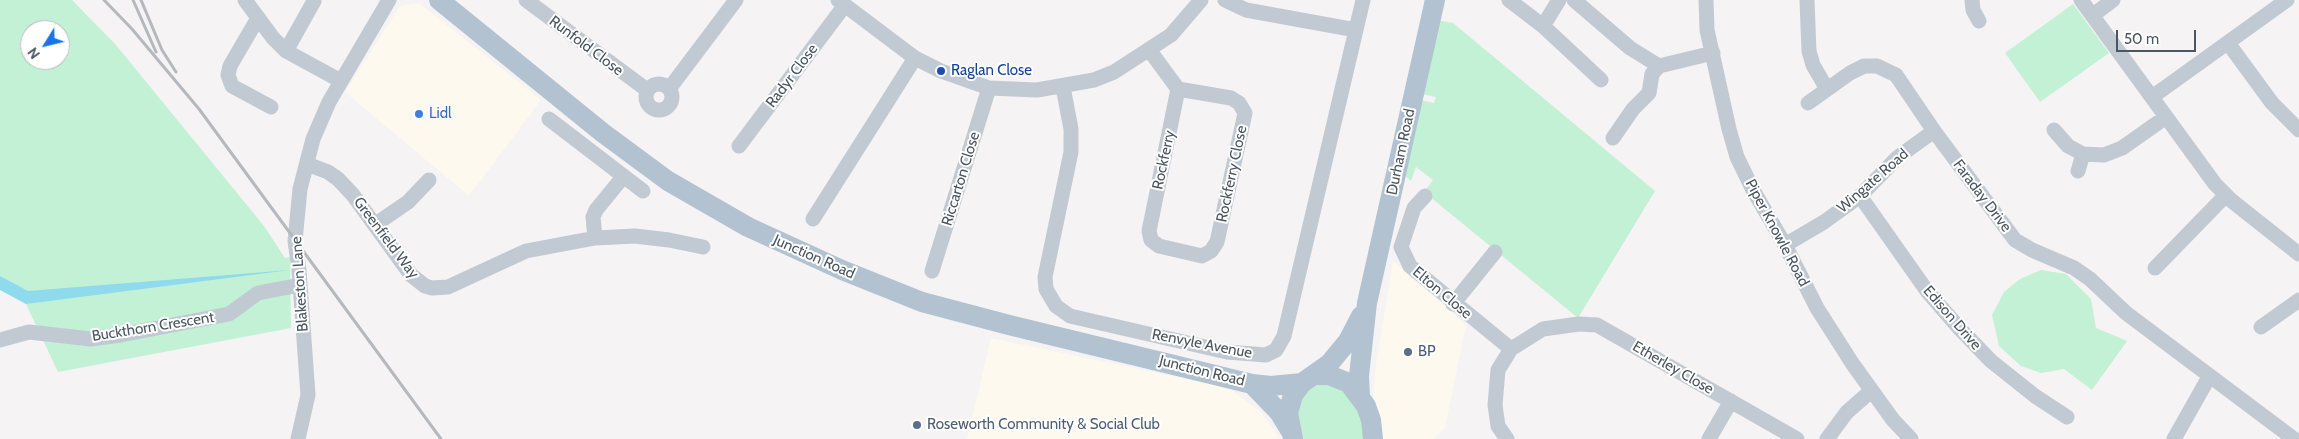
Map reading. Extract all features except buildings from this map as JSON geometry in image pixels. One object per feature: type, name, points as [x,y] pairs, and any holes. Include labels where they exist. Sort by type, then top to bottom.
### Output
[{"type":"main road","name":"Junction Road","points":[[439,0],[602,133],[668,181],[748,227],[842,270],[922,302],[1252,384],[1271,386],[1308,379]]},
{"type":"main road","name":"Durham Road","points":[[1372,430],[1360,396],[1360,376],[1367,303],[1435,0]]},
{"type":"main road","name":"Durham Road","points":[[1292,435],[1288,413],[1293,395],[1308,379],[1328,364],[1348,341],[1367,303]]},
{"type":"main road","name":"Durham Road","points":[[1308,379],[1330,375],[1349,383],[1360,396]]},
{"type":"main road","name":"Junction Road","points":[[1252,384],[1279,412],[1292,435]]},
{"type":"street","points":[[245,0],[286,51],[341,80]]},
{"type":"street","name":"Blakeston Lane","points":[[298,439],[308,396],[295,241],[300,189],[313,139],[341,80],[389,0]]},
{"type":"street","name":"Runfold Close","points":[[526,0],[647,90]]},
{"type":"street","points":[[669,89],[736,0]]},
{"type":"street","points":[[842,2],[916,58],[965,81],[989,88],[1037,90],[1063,87],[1094,80],[1114,72],[1150,51],[1171,35],[1200,0]]},
{"type":"street","points":[[1225,0],[1246,10],[1356,30]]},
{"type":"street","name":"Renvyle Avenue","points":[[1063,87],[1071,129],[1071,152],[1045,277],[1046,289],[1056,306],[1070,316],[1218,350],[1266,355],[1276,350],[1284,336],[1363,0]]},
{"type":"street","points":[[1509,0],[1543,26],[1601,80]]},
{"type":"street","points":[[1543,26],[1559,0]]},
{"type":"street","points":[[1574,0],[1630,48],[1659,66]]},
{"type":"street","name":"Piper Knowle Road","points":[[1706,0],[1707,30],[1728,129],[1737,157],[1817,308],[1871,391],[1911,439]]},
{"type":"street","points":[[1807,0],[1809,51],[1813,66],[1828,89]]},
{"type":"street","points":[[1972,0],[1979,21]]},
{"type":"street","points":[[2081,0],[2199,164],[2226,195],[2299,254]]},
{"type":"street","points":[[2092,15],[2113,0]]},
{"type":"street","points":[[2152,97],[2287,0]]},
{"type":"street","points":[[286,51],[314,1]]},
{"type":"street","name":"Radyr Close","points":[[738,147],[842,2]]},
{"type":"street","points":[[258,18],[230,66],[228,75],[232,86],[271,107]]},
{"type":"street","points":[[2228,43],[2272,103],[2299,130]]},
{"type":"street","points":[[1150,51],[1178,89]]},
{"type":"street","points":[[1613,138],[1633,109],[1649,93],[1652,74],[1659,66],[1713,52]]},
{"type":"street","points":[[814,219],[916,58]]},
{"type":"street","name":"Faraday Drive","points":[[1808,103],[1864,66],[1877,66],[1896,75],[1934,131],[2015,240],[2032,250],[2074,268],[2090,279],[2126,313],[2209,377],[2297,438]]},
{"type":"street","points":[[657,84],[664,85],[669,89],[671,102],[663,110],[656,111],[650,108],[646,102],[647,90],[657,84]]},
{"type":"street","name":"Riccarton Close","points":[[932,270],[989,88]]},
{"type":"street","name":"Rockferry Close","points":[[1149,231],[1152,240],[1159,246],[1202,256],[1211,251],[1217,242],[1245,113],[1239,103],[1230,98],[1178,89]]},
{"type":"street","name":"Rockferry","points":[[1149,231],[1178,89]]},
{"type":"street","points":[[2054,130],[2068,146],[2083,154],[2104,155],[2122,148],[2166,117]]},
{"type":"street","points":[[548,119],[643,191]]},
{"type":"street","name":"Wingate Road","points":[[1785,245],[1824,222],[1860,196],[1898,158],[1934,131]]},
{"type":"street","points":[[2078,171],[2083,154]]},
{"type":"street","name":"Greenfield Way","points":[[307,164],[328,172],[338,179],[376,224],[411,275],[425,286],[432,288],[448,287],[526,252],[595,238],[636,236],[703,247]]},
{"type":"street","points":[[595,238],[593,217],[596,210],[623,177]]},
{"type":"street","points":[[376,224],[408,202],[429,180]]},
{"type":"street","points":[[2155,268],[2226,195]]},
{"type":"street","name":"Elton Close","points":[[1425,196],[1414,208],[1401,247],[1410,266],[1453,304],[1511,350]]},
{"type":"street","name":"Edison Drive","points":[[1860,196],[1927,291],[1960,329],[1991,360],[2035,396],[2067,417]]},
{"type":"street","points":[[1453,304],[1495,252]]},
{"type":"street","name":"Buckthorn Crescent","points":[[0,340],[29,332],[91,339],[121,335],[230,314],[258,293],[300,285]]},
{"type":"street","points":[[2261,327],[2299,300]]},
{"type":"street","name":"Etherley Close","points":[[1511,350],[1543,329],[1580,324],[1597,325],[1797,439]]},
{"type":"street","points":[[1507,439],[1498,426],[1495,405],[1498,370],[1511,350]]},
{"type":"street","points":[[2174,439],[2209,377]]},
{"type":"street","points":[[1827,439],[1847,412],[1871,391]]},
{"type":"street","points":[[1708,439],[1731,401]]},
{"type":"street","points":[[1372,430],[1382,439]]},
{"type":"shaded area","points":[[419,3],[541,100],[469,196],[345,92],[400,6]]},
{"type":"shaded area","points":[[1393,261],[1466,325],[1445,428],[1433,439],[1370,439],[1375,371]]},
{"type":"shaded area","points":[[991,338],[1229,388],[1261,412],[1280,439],[967,439]]},
{"type":"green space","points":[[0,0],[72,0],[116,45],[264,226],[285,258],[290,257],[291,328],[58,372],[26,304],[0,289]]},
{"type":"green space","points":[[2073,4],[2109,53],[2040,102],[2005,53]]},
{"type":"green space","points":[[1437,20],[1453,23],[1655,191],[1578,318],[1424,192],[1433,180],[1416,167],[1411,181],[1403,174],[1420,100],[1434,103],[1436,97],[1421,94]]},
{"type":"green space","points":[[2041,270],[2066,274],[2091,299],[2096,328],[2127,341],[2092,390],[2064,369],[2041,373],[2021,366],[1999,346],[1992,315],[2004,292],[2020,279]]},
{"type":"green space","points":[[1331,382],[1352,397],[1362,420],[1364,439],[1302,439],[1297,413],[1299,403],[1309,389],[1317,384]]},
{"type":"water","points":[[290,270],[26,304],[0,290],[0,276],[28,291]]},
{"type":"railway","points":[[104,0],[132,29],[199,109],[441,439]]},
{"type":"railway","points":[[133,0],[156,52]]},
{"type":"railway","points":[[141,0],[162,50],[176,72]]},
{"type":"place","name":"Raglan Close","points":[[941,71]]},
{"type":"place","name":"Lidl","points":[[419,114]]},
{"type":"place","name":"BP","points":[[1408,352]]},
{"type":"place","name":"Roseworth Community & Social Club","points":[[917,425]]}]
